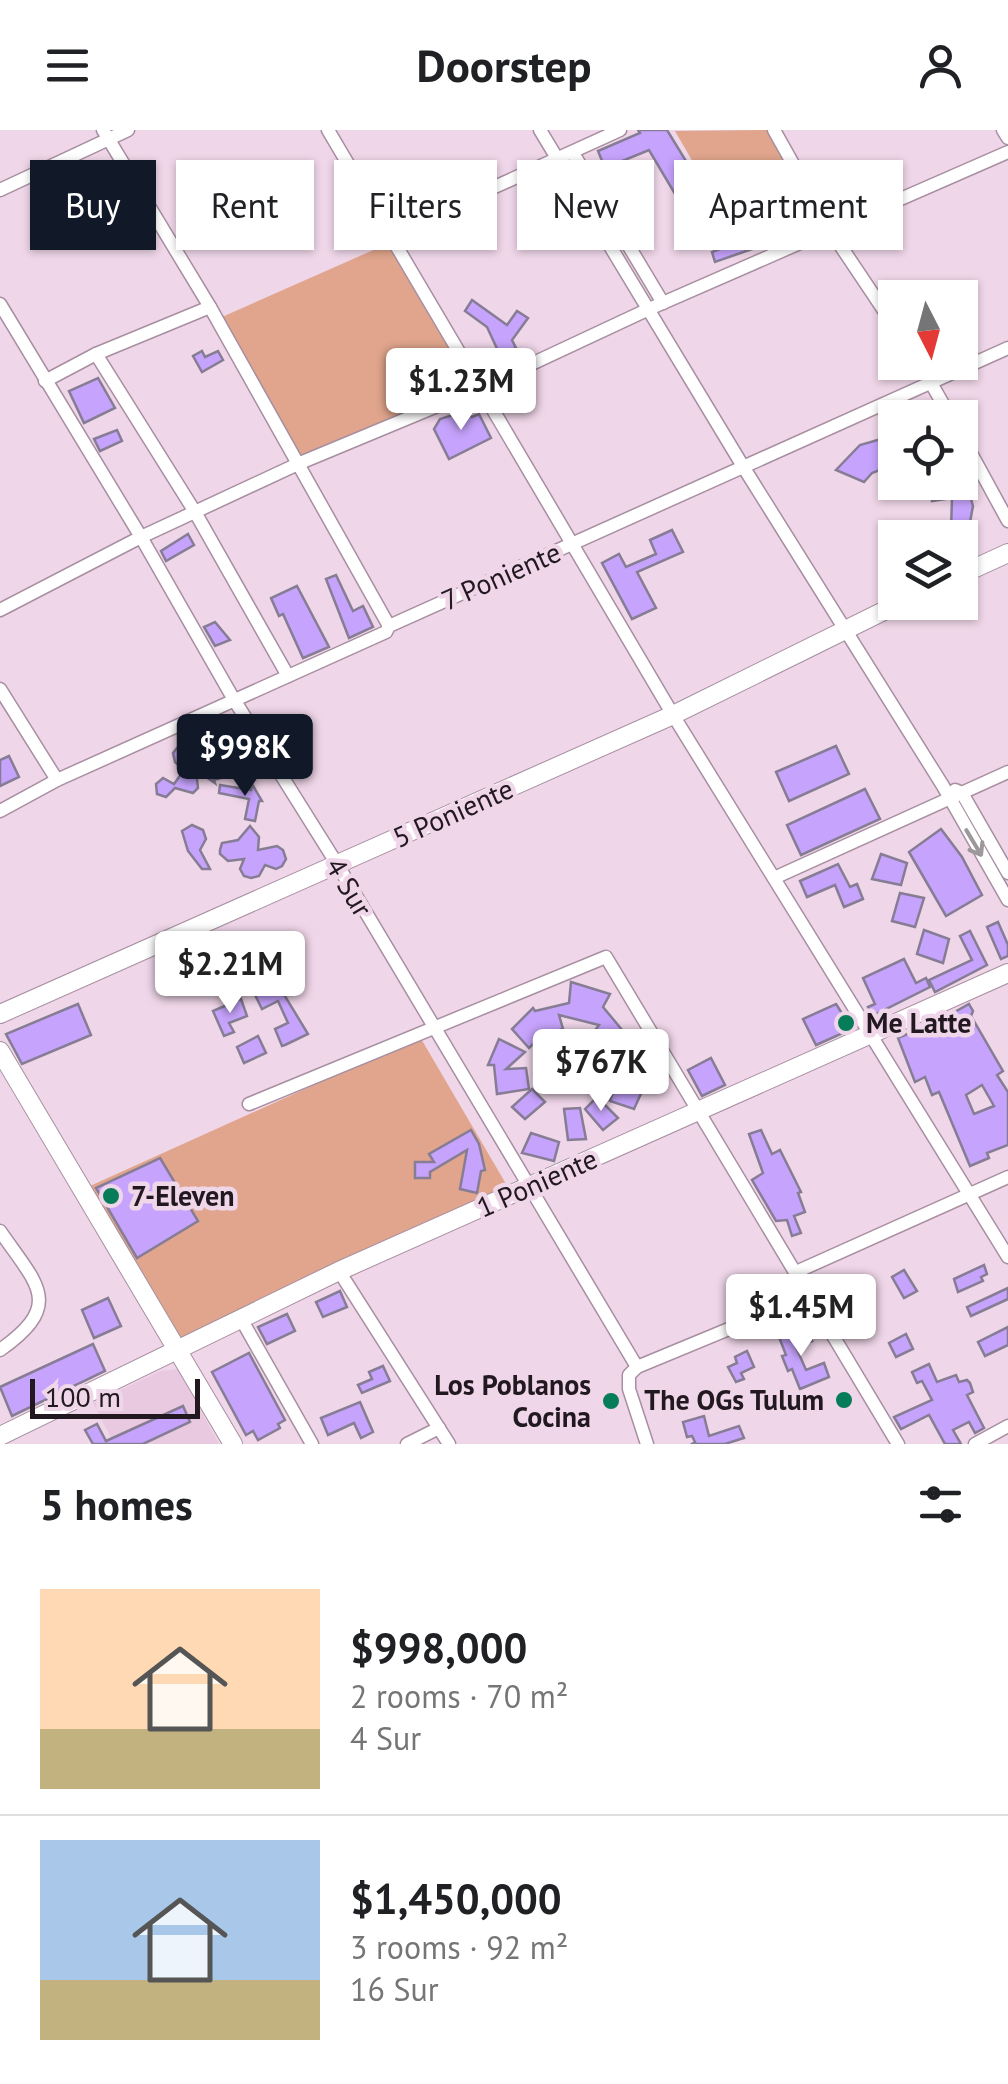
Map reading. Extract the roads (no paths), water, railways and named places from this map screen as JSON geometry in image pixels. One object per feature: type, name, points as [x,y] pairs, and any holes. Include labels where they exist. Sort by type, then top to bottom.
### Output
[{"type":"street","points":[[0,190],[106,134],[128,130]]},
{"type":"street","points":[[328,130],[345,160]]},
{"type":"street","points":[[540,130],[559,160],[620,130]]},
{"type":"street","points":[[774,130],[791,160]]},
{"type":"street","points":[[1003,130],[1008,138]]},
{"type":"street","points":[[106,134],[300,463],[389,626]]},
{"type":"street","points":[[903,198],[1008,152]]},
{"type":"street","points":[[573,153],[744,468],[1008,900]]},
{"type":"street","points":[[396,250],[673,715],[1008,1257]]},
{"type":"street","points":[[619,250],[656,306]]},
{"type":"street","points":[[0,610],[141,537],[300,463],[478,389],[784,250]]},
{"type":"street","points":[[843,250],[878,302]]},
{"type":"street","name":"4 Sur","points":[[0,304],[233,698],[530,1186],[633,1371],[629,1389],[647,1444]]},
{"type":"street","points":[[45,381],[96,354],[210,307]]},
{"type":"street","name":"7 Poniente","points":[[0,811],[57,780],[233,698],[386,632],[389,626],[1008,348]]},
{"type":"street","points":[[96,354],[196,512],[288,676]]},
{"type":"street","points":[[930,380],[941,400]]},
{"type":"street","points":[[978,467],[1008,521]]},
{"type":"street","points":[[978,566],[1008,552]]},
{"type":"street","name":"5 Poniente","points":[[0,1014],[673,715],[878,613]]},
{"type":"street","points":[[0,690],[57,780]]},
{"type":"street","points":[[774,878],[946,793],[962,793],[1008,772]]},
{"type":"street","points":[[962,793],[1008,873]]},
{"type":"street","points":[[249,1104],[606,957],[898,1444]]},
{"type":"street","name":"1 Poniente","points":[[0,1436],[339,1271],[1008,972]]},
{"type":"street","points":[[0,1051],[232,1444]]},
{"type":"street","points":[[796,1272],[1008,1177]]},
{"type":"street","points":[[0,1231],[32,1278],[39,1312],[32,1326],[0,1350]]},
{"type":"street","points":[[339,1271],[450,1444]]},
{"type":"street","points":[[633,1371],[811,1295]]},
{"type":"street","points":[[240,1317],[312,1444]]},
{"type":"street","points":[[975,1444],[1008,1426]]},
{"type":"street","points":[[407,1444],[438,1428]]},
{"type":"place","name":"Me Latte","points":[[846,1023]]},
{"type":"place","name":"7-Eleven","points":[[111,1196]]},
{"type":"place","name":"The OGs Tulum","points":[[844,1400]]},
{"type":"place","name":"Los Poblanos Cocina","points":[[611,1401]]}]
